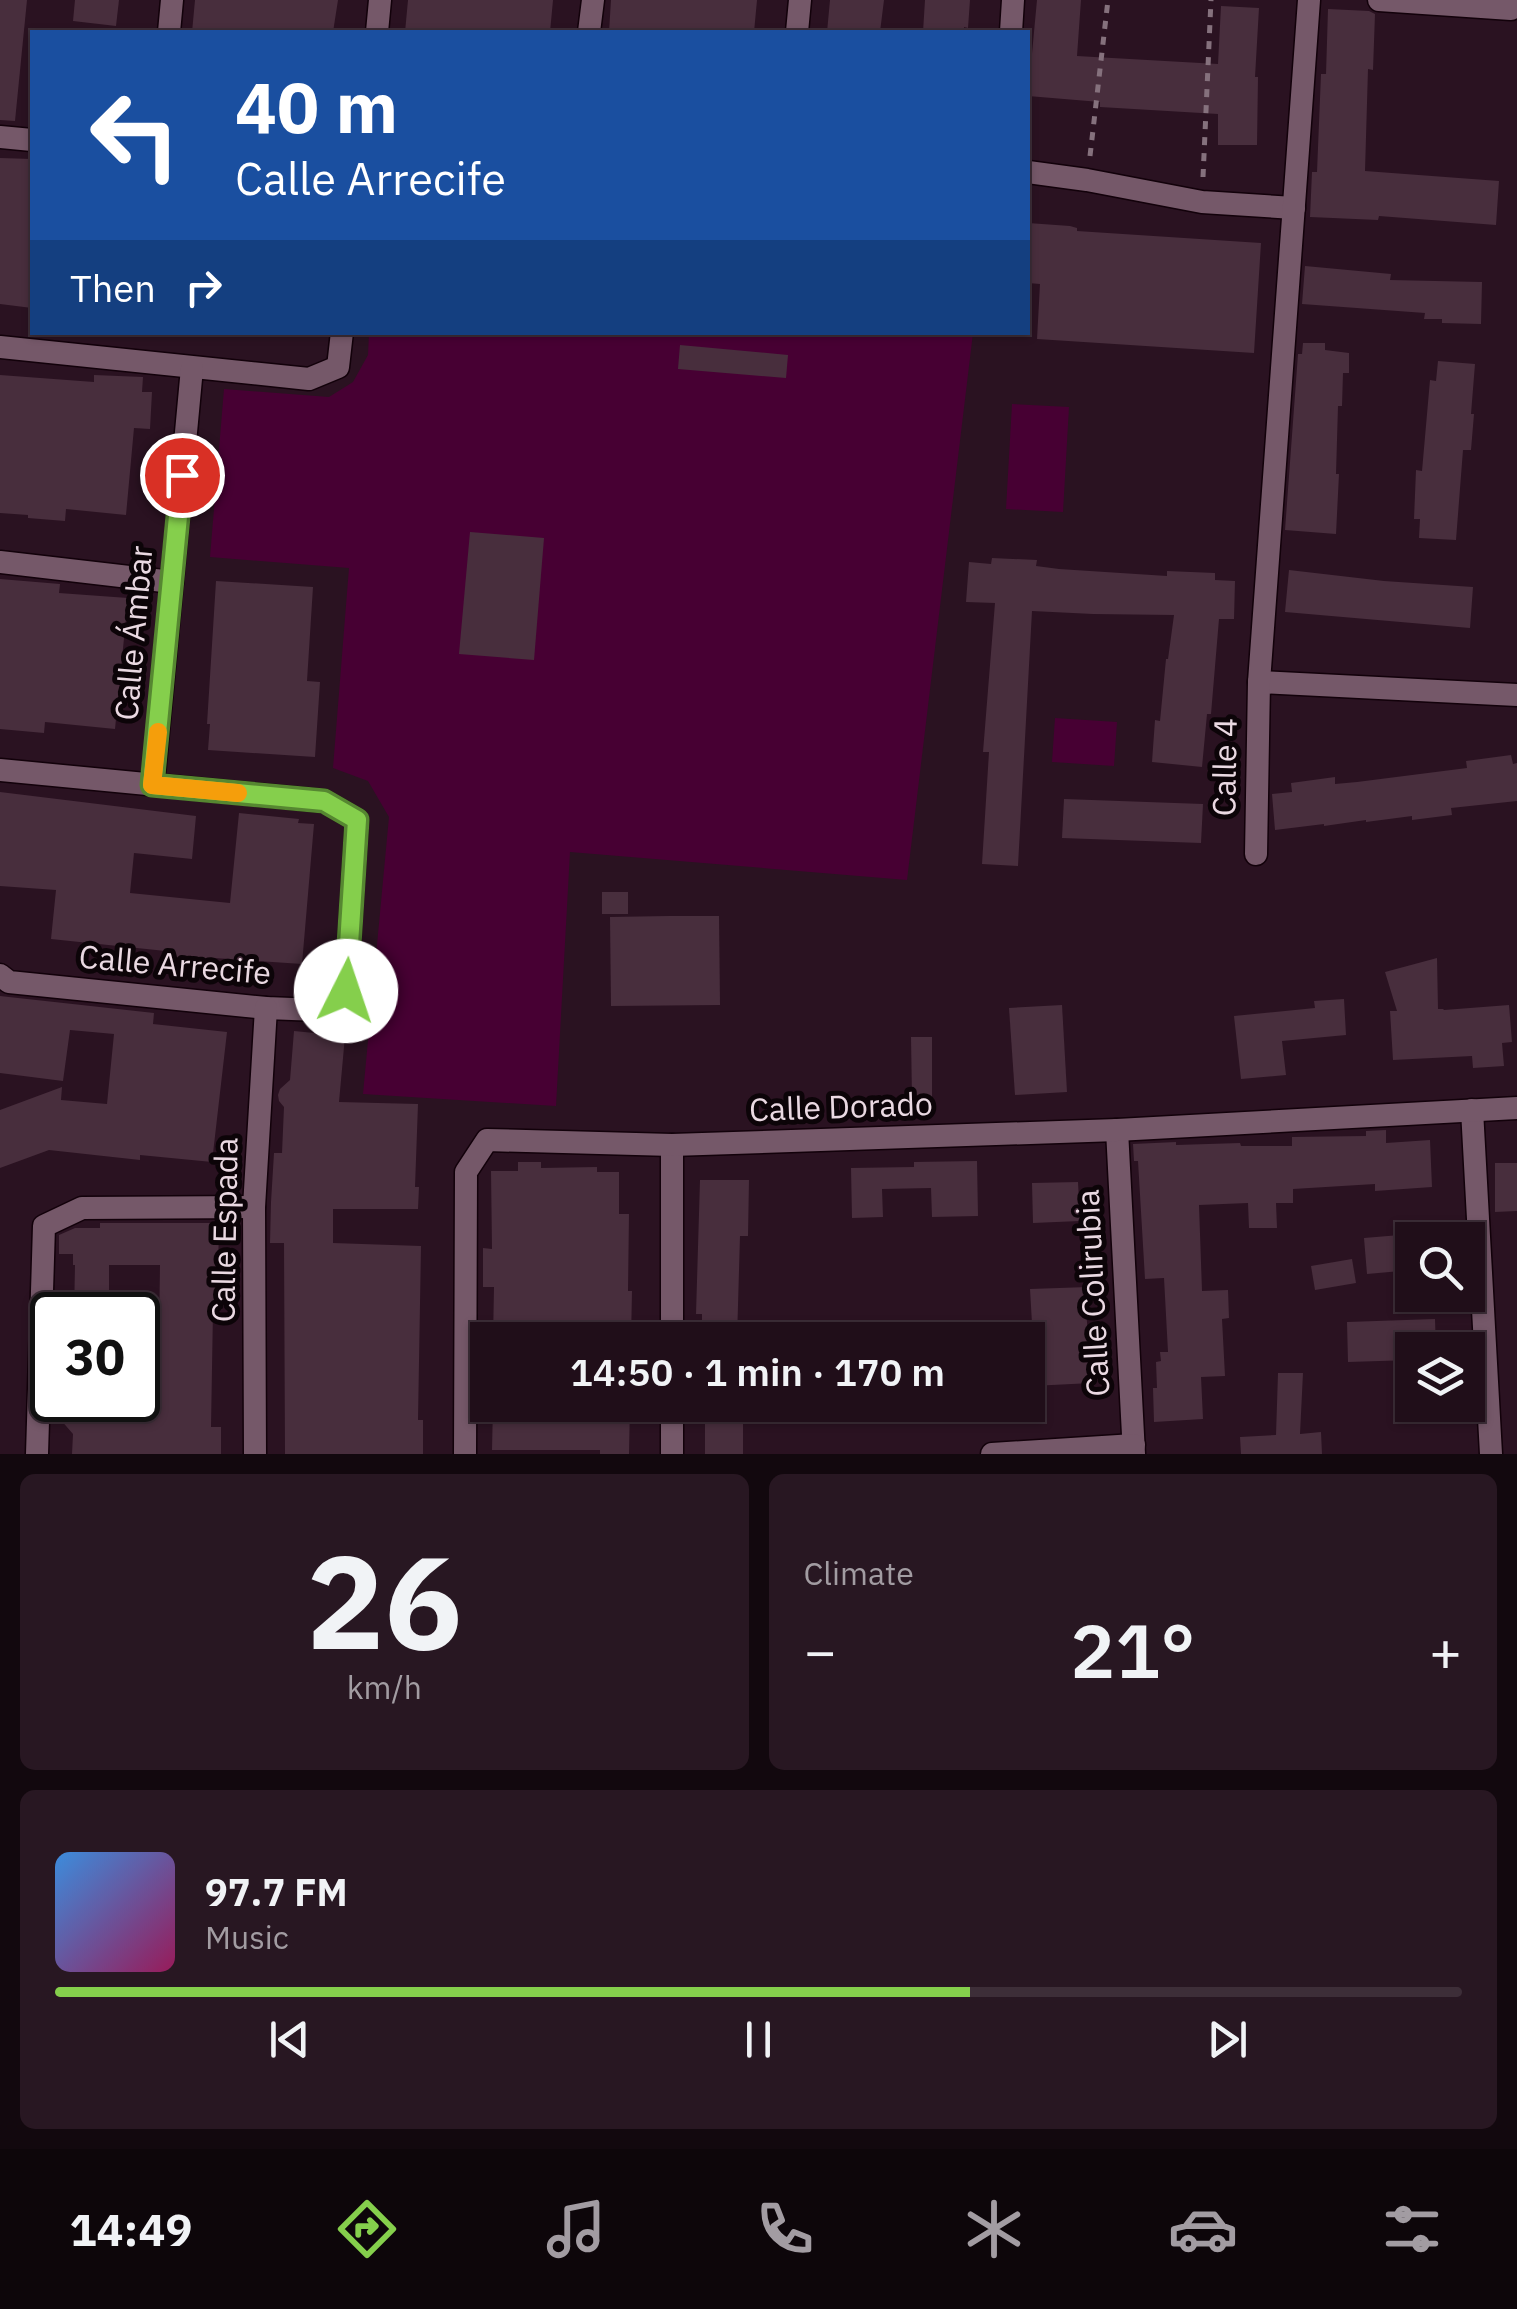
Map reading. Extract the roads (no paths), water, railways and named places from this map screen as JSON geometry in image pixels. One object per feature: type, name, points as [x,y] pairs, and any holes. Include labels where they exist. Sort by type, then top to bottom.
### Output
[{"type":"street","points":[[170,30],[172,0]]},
{"type":"street","points":[[377,30],[380,0]]},
{"type":"street","points":[[589,30],[592,0]]},
{"type":"street","points":[[797,30],[800,0]]},
{"type":"street","points":[[1011,30],[1014,0]]},
{"type":"street","name":"Calle 4","points":[[1256,854],[1259,682],[1309,0]]},
{"type":"street","points":[[1378,0],[1512,9]]},
{"type":"street","points":[[0,137],[30,140]]},
{"type":"street","points":[[1030,172],[1202,202],[1294,208]]},
{"type":"street","points":[[0,346],[309,380],[338,367],[342,335]]},
{"type":"street","name":"Calle Ámbar","points":[[152,785],[192,368]]},
{"type":"street","points":[[0,562],[172,582]]},
{"type":"street","points":[[1259,682],[1517,695]]},
{"type":"street","name":"Calle Arrecife","points":[[0,770],[324,801],[357,820],[346,991],[318,1010],[9,982],[0,975]]},
{"type":"street","name":"Calle Espada","points":[[256,1454],[254,1207],[266,1008]]},
{"type":"street","name":"Calle Dorado","points":[[465,1454],[466,1172],[487,1140],[672,1145],[1117,1130],[1517,1108]]},
{"type":"street","points":[[1472,1110],[1491,1454]]},
{"type":"street","name":"Calle Colirubia","points":[[1117,1130],[1134,1450]]},
{"type":"street","points":[[672,1145],[672,1322]]},
{"type":"street","points":[[37,1454],[44,1226],[82,1208],[254,1207]]},
{"type":"street","points":[[672,1422],[672,1454]]},
{"type":"street","points":[[992,1454],[1134,1450]]}]
